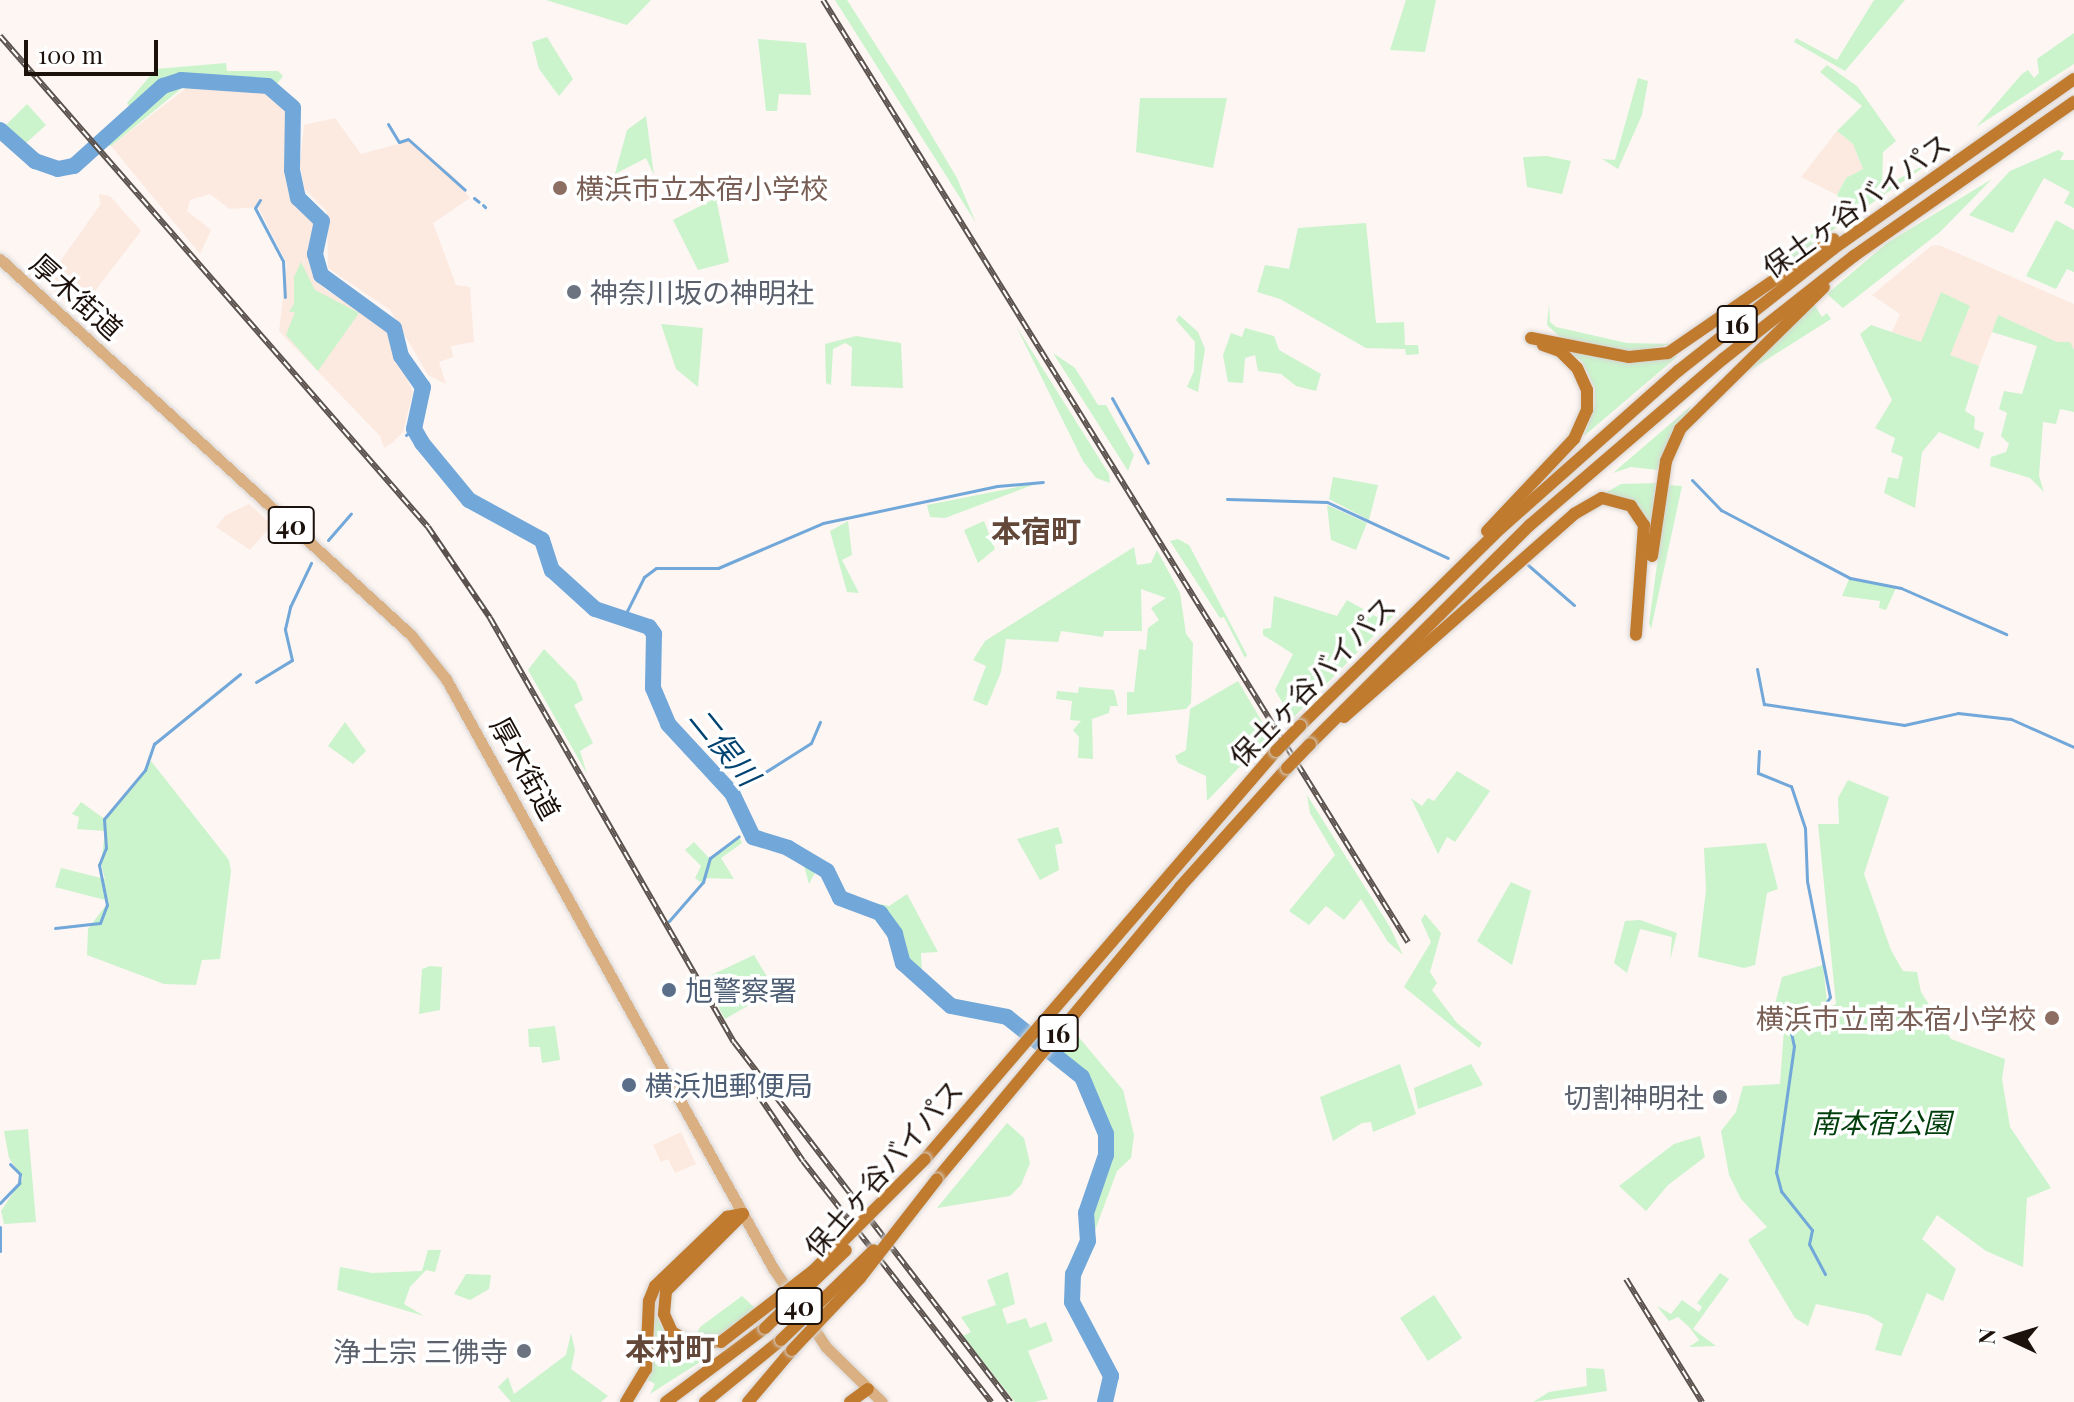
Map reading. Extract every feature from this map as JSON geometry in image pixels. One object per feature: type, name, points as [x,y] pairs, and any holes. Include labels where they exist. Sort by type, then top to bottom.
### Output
[{"type":"highway","name":"保土ヶ谷バイパス","points":[[666,1402],[765,1328],[852,1244],[1276,751],[1429,596],[1587,449],[1776,293],[2074,79]]},
{"type":"highway","name":"保土ヶ谷バイパス","points":[[705,1402],[781,1340],[859,1266],[937,1179],[1180,887],[1287,768],[1402,649],[1597,466],[1854,256],[2074,102]]},
{"type":"highway","points":[[1429,596],[1574,439],[1587,410],[1585,382],[1566,355],[1531,338],[1629,357],[1668,353],[1822,247],[1892,207]]},
{"type":"highway","points":[[1310,744],[1574,514],[1602,498],[1631,506],[1646,533],[1636,635],[1642,625],[1666,461],[1680,429],[1854,256]]},
{"type":"highway","points":[[743,1214],[666,1291],[664,1314],[672,1332],[697,1343],[721,1342],[813,1271],[925,1159]]},
{"type":"highway","points":[[748,1402],[860,1278],[937,1179]]},
{"type":"highway","points":[[626,1402],[646,1369],[649,1301],[655,1286],[727,1217],[743,1214]]},
{"type":"highway","points":[[850,1402],[868,1389]]},
{"type":"highway","points":[[862,1402],[868,1389]]},
{"type":"main road","name":"厚木街道","points":[[0,259],[411,635],[446,679],[743,1214],[826,1347],[882,1402]]},
{"type":"shaded area","points":[[189,86],[264,91],[288,112],[289,190],[314,223],[307,255],[312,272],[325,289],[383,325],[413,392],[403,432],[384,448],[380,436],[279,331],[287,264],[258,207],[230,209],[210,194],[190,200],[187,211],[211,230],[200,254],[111,146]]},
{"type":"shaded area","points":[[335,118],[361,154],[409,141],[452,175],[470,198],[433,223],[456,285],[470,287],[474,342],[451,346],[453,357],[439,362],[446,384],[428,375],[390,310],[328,268],[327,212],[304,188],[300,164],[304,125]]},
{"type":"shaded area","points":[[1837,131],[1853,144],[1863,169],[1846,178],[1837,195],[1801,177]]},
{"type":"shaded area","points":[[99,194],[110,196],[141,231],[78,313],[45,283],[100,205]]},
{"type":"shaded area","points":[[1939,245],[2074,304],[2074,350],[2070,343],[2058,343],[1998,316],[1979,366],[1949,356],[1970,306],[1921,342],[1892,332],[1900,314],[1872,295],[1931,246]]},
{"type":"shaded area","points":[[249,504],[272,525],[250,550],[216,527],[226,515]]},
{"type":"shaded area","points":[[681,1132],[696,1164],[675,1173],[668,1159],[661,1162],[653,1145]]},
{"type":"green space","points":[[546,0],[651,0],[627,25]]},
{"type":"green space","points":[[835,0],[847,0],[904,89],[957,178],[976,223]]},
{"type":"green space","points":[[1406,0],[1436,0],[1425,52],[1390,50]]},
{"type":"green space","points":[[1874,0],[1905,0],[1845,71],[1794,42],[1796,38],[1837,60]]},
{"type":"green space","points":[[2074,33],[2074,64],[1976,127],[2022,74],[2028,70],[2034,78],[2039,73],[2037,59]]},
{"type":"green space","points":[[547,37],[573,79],[559,96],[539,69],[532,42]]},
{"type":"green space","points":[[758,39],[806,43],[811,95],[779,94],[777,111],[766,111]]},
{"type":"green space","points":[[226,63],[227,71],[278,71],[283,76],[277,84],[262,80],[255,91],[182,88],[111,146],[104,143],[136,116],[127,103],[156,69]]},
{"type":"green space","points":[[1827,65],[1857,86],[1896,141],[1883,152],[1882,188],[1937,158],[1791,259],[1785,253],[1858,203],[1847,207],[1837,195],[1846,178],[1863,169],[1853,144],[1837,131],[1862,106],[1820,72]]},
{"type":"green space","points":[[1638,78],[1648,81],[1642,115],[1618,169],[1602,159],[1615,160]]},
{"type":"green space","points":[[1140,98],[1227,98],[1213,168],[1136,152]]},
{"type":"green space","points":[[27,104],[46,125],[25,144],[5,126]]},
{"type":"green space","points":[[646,116],[654,175],[646,158],[615,174],[627,130]]},
{"type":"green space","points":[[2058,150],[2064,153],[2060,160],[2074,160],[2074,208],[2064,203],[2070,192],[2044,178],[2013,233],[1969,215],[2010,171]]},
{"type":"green space","points":[[1547,156],[1571,161],[1562,194],[1527,187],[1523,157]]},
{"type":"green space","points":[[1992,179],[1940,232],[1843,308],[1827,294],[1887,243]]},
{"type":"green space","points":[[716,198],[729,262],[698,270],[673,220]]},
{"type":"green space","points":[[2056,220],[2074,230],[2074,272],[2067,269],[2056,289],[2026,276]]},
{"type":"green space","points":[[1366,223],[1376,323],[1404,322],[1405,345],[1418,345],[1419,354],[1406,355],[1405,349],[1366,348],[1280,299],[1257,292],[1265,265],[1289,269],[1298,228]]},
{"type":"green space","points":[[301,262],[315,290],[359,313],[318,371],[286,335],[295,312],[289,312],[294,304],[294,277]]},
{"type":"green space","points":[[1941,292],[1970,306],[1950,355],[1979,366],[1965,411],[1975,417],[1974,429],[1984,433],[1979,449],[1939,432],[1922,452],[1915,508],[1884,493],[1888,477],[1898,479],[1903,457],[1891,452],[1895,438],[1875,428],[1892,400],[1860,334],[1871,325],[1921,342]]},
{"type":"green space","points":[[1549,304],[1550,322],[1556,327],[1627,343],[1671,344],[1632,353],[1560,337],[1547,325]]},
{"type":"green space","points":[[1814,304],[1822,317],[1827,313],[1831,319],[1749,371]]},
{"type":"green space","points":[[1179,315],[1198,332],[1205,349],[1198,392],[1187,387],[1194,371],[1195,342],[1176,320]]},
{"type":"green space","points":[[1998,315],[2057,342],[2070,342],[2074,350],[2074,412],[2060,409],[2056,424],[2043,422],[2039,476],[2044,492],[2030,478],[1990,466],[1991,457],[2006,452],[2009,444],[2001,436],[2007,413],[1999,409],[2004,391],[2022,394],[2037,346],[1992,332]]},
{"type":"green space","points":[[661,324],[703,328],[698,387],[676,369]]},
{"type":"green space","points":[[1016,326],[1109,474],[1110,483],[1096,478],[1083,461]]},
{"type":"green space","points":[[1245,328],[1274,336],[1279,350],[1321,374],[1316,391],[1296,386],[1281,374],[1258,371],[1255,355],[1245,358],[1243,383],[1228,382],[1223,355],[1231,333],[1242,337]]},
{"type":"green space","points":[[856,336],[901,343],[903,388],[851,386],[852,347],[845,343],[833,349],[831,385],[826,383],[825,344]]},
{"type":"green space","points":[[1560,345],[1633,363],[1678,356],[1584,436],[1595,405],[1595,388],[1582,361]]},
{"type":"green space","points":[[1053,353],[1075,368],[1098,405],[1106,405],[1134,455],[1128,471]]},
{"type":"green space","points":[[1691,406],[1657,470],[1631,467],[1613,473]]},
{"type":"green space","points":[[1333,477],[1378,485],[1369,520],[1329,499]]},
{"type":"green space","points":[[1038,483],[945,518],[930,517],[927,505]]},
{"type":"green space","points":[[1656,483],[1649,534],[1648,525],[1603,494],[1621,484]]},
{"type":"green space","points":[[1668,485],[1682,486],[1651,629],[1649,623]]},
{"type":"green space","points":[[1327,505],[1367,523],[1356,550],[1331,540]]},
{"type":"green space","points":[[848,521],[852,555],[842,560],[859,593],[847,592],[830,531]]},
{"type":"green space","points":[[984,521],[995,549],[978,563],[964,530]]},
{"type":"green space","points":[[1178,539],[1189,545],[1247,655],[1245,658],[1224,617],[1220,618],[1170,541]]},
{"type":"green space","points":[[1134,547],[1137,565],[1151,563],[1157,550],[1180,593],[1186,634],[1193,643],[1191,703],[1186,709],[1127,715],[1127,692],[1134,692],[1139,649],[1146,650],[1148,628],[1159,620],[1151,608],[1166,598],[1141,589],[1142,631],[1104,631],[1103,637],[1061,631],[1058,642],[1006,639],[1001,672],[987,706],[973,700],[986,666],[973,660],[985,641]]},
{"type":"green space","points":[[1849,579],[1896,588],[1886,610],[1879,608],[1880,601],[1842,596]]},
{"type":"green space","points":[[1274,596],[1337,616],[1347,600],[1377,617],[1390,606],[1397,612],[1292,719],[1275,690],[1293,654],[1263,635],[1263,629],[1271,628]]},
{"type":"green space","points":[[544,649],[576,682],[583,700],[574,705],[593,743],[580,751],[587,774],[528,670]]},
{"type":"green space","points":[[1238,681],[1270,735],[1207,801],[1206,776],[1178,763],[1175,756],[1186,750],[1190,709]]},
{"type":"green space","points":[[1079,687],[1114,690],[1118,706],[1110,706],[1109,713],[1092,719],[1093,759],[1078,758],[1079,737],[1073,730],[1081,721],[1070,720],[1072,701],[1056,699],[1057,691],[1078,693]]},
{"type":"green space","points":[[345,722],[366,751],[353,764],[328,746]]},
{"type":"green space","points":[[151,761],[229,860],[231,871],[220,959],[202,960],[196,985],[164,984],[87,955],[88,929],[109,901],[55,887],[61,868],[105,879],[101,864],[105,831],[77,829],[79,817],[72,814],[81,802],[106,820]]},
{"type":"green space","points":[[1457,771],[1490,791],[1455,842],[1447,837],[1438,854],[1411,798],[1422,806],[1428,798],[1434,801]]},
{"type":"green space","name":"南本宿公園","points":[[1848,780],[1889,797],[1864,874],[1891,950],[1903,971],[1917,972],[1921,992],[1951,1039],[2005,1059],[2002,1079],[2010,1127],[2051,1188],[2027,1198],[2023,1267],[1986,1251],[1937,1215],[1922,1239],[1956,1269],[1943,1301],[1927,1293],[1901,1356],[1875,1350],[1883,1324],[1868,1315],[1816,1304],[1808,1326],[1795,1318],[1748,1240],[1767,1227],[1741,1199],[1729,1175],[1721,1131],[1736,1112],[1743,1086],[1780,1084],[1784,1029],[1836,1004],[1818,824],[1839,824],[1838,798]]},
{"type":"green space","points":[[1307,795],[1390,927],[1403,955],[1388,942],[1361,899],[1344,920],[1326,906],[1309,925],[1289,911],[1335,855],[1310,813]]},
{"type":"green space","points":[[1058,827],[1063,843],[1055,845],[1059,870],[1040,880],[1017,839]]},
{"type":"green space","points":[[739,837],[742,843],[721,858],[734,879],[707,878],[703,884],[695,878],[701,866],[685,850],[694,842],[710,859]]},
{"type":"green space","points":[[1766,843],[1778,889],[1767,893],[1755,965],[1744,968],[1698,957],[1706,890],[1704,848]]},
{"type":"green space","points":[[807,855],[830,869],[847,897],[889,906],[907,894],[938,952],[921,953],[922,974],[906,964],[894,926],[882,912],[876,917],[856,910],[819,865],[809,884],[803,862]]},
{"type":"green space","points":[[1511,882],[1531,891],[1512,965],[1477,941]]},
{"type":"green space","points":[[1425,914],[1441,933],[1430,972],[1437,983],[1432,990],[1457,1023],[1482,1043],[1479,1048],[1404,987],[1431,942],[1421,920]]},
{"type":"green space","points":[[1640,920],[1677,933],[1670,960],[1672,937],[1640,929],[1627,973],[1614,963],[1625,921]]},
{"type":"green space","points":[[754,955],[775,990],[725,1019],[703,979]]},
{"type":"green space","points":[[1823,965],[1827,1002],[1786,1022],[1771,1020],[1782,977]]},
{"type":"green space","points":[[442,967],[440,1010],[419,1014],[422,969]]},
{"type":"green space","points":[[555,1026],[560,1060],[542,1063],[540,1047],[529,1047],[528,1029]]},
{"type":"green space","points":[[1077,1035],[1123,1090],[1134,1135],[1131,1158],[1117,1171],[1094,1233],[1088,1213],[1105,1171],[1110,1140],[1089,1083],[1060,1056]]},
{"type":"green space","points":[[1400,1064],[1416,1114],[1373,1132],[1371,1122],[1362,1123],[1333,1141],[1320,1097]]},
{"type":"green space","points":[[1471,1064],[1483,1085],[1418,1109],[1414,1088]]},
{"type":"green space","points":[[1007,1123],[1024,1138],[1030,1163],[1021,1185],[1010,1196],[937,1208]]},
{"type":"green space","points":[[28,1129],[36,1222],[4,1224],[1,1211],[23,1178],[9,1158],[4,1131]]},
{"type":"green space","points":[[1700,1136],[1705,1157],[1668,1185],[1646,1211],[1619,1186],[1674,1144]]},
{"type":"green space","points":[[428,1250],[441,1250],[435,1272],[426,1270],[410,1287],[404,1304],[424,1316],[337,1290],[340,1267],[372,1273],[422,1271]]},
{"type":"green space","points":[[1008,1272],[1015,1304],[1002,1309],[1007,1324],[1026,1318],[1030,1328],[1046,1322],[1053,1341],[1028,1351],[1048,1399],[1015,1402],[963,1336],[971,1332],[961,1317],[996,1305],[987,1280]]},
{"type":"green space","points":[[1720,1273],[1729,1279],[1693,1329],[1716,1346],[1689,1347],[1699,1340],[1690,1328],[1678,1317],[1669,1321],[1657,1306],[1671,1314],[1682,1300],[1699,1312],[1702,1307],[1697,1303]]},
{"type":"green space","points":[[466,1274],[491,1275],[489,1289],[470,1300],[454,1294]]},
{"type":"green space","points":[[1434,1295],[1462,1338],[1428,1361],[1400,1318]]},
{"type":"green space","points":[[742,1296],[756,1309],[714,1339],[694,1340],[700,1327]]},
{"type":"green space","points":[[654,1313],[671,1342],[711,1355],[650,1394],[655,1384],[648,1380],[655,1355]]},
{"type":"green space","points":[[571,1333],[575,1350],[571,1369],[608,1396],[601,1402],[511,1402],[498,1387],[508,1377],[514,1394],[566,1355]]},
{"type":"green space","points":[[1586,1368],[1604,1369],[1607,1391],[1533,1402],[1549,1392],[1587,1386]]},
{"type":"waterway","name":"二俣川","points":[[0,130],[35,161],[58,169],[74,166],[163,86],[181,80],[268,86],[293,108],[292,170],[298,198],[322,221],[315,254],[321,275],[394,328],[401,356],[423,387],[414,429],[422,443],[469,500],[542,540],[552,570],[595,609],[649,627],[654,634],[653,688],[668,724],[732,793],[753,837],[788,848],[827,871],[840,898],[880,913],[895,934],[903,963],[951,1006],[1007,1017],[1082,1077],[1106,1134],[1106,1155],[1086,1213],[1088,1241],[1073,1274],[1072,1302],[1111,1376],[1105,1402]]},
{"type":"waterway","points":[[388,124],[399,142],[408,139],[465,190]]},
{"type":"waterway","points":[[474,198],[479,202]]},
{"type":"waterway","points":[[260,200],[255,208],[283,261],[285,297]]},
{"type":"waterway","points":[[1112,398],[1148,463]]},
{"type":"waterway","points":[[406,435],[414,429]]},
{"type":"waterway","points":[[1692,480],[1721,510],[1850,578],[1901,588],[2006,634]]},
{"type":"waterway","points":[[624,617],[644,577],[656,568],[718,568],[823,523],[997,486],[1043,482]]},
{"type":"waterway","points":[[1227,499],[1327,502],[1448,558]]},
{"type":"waterway","points":[[328,540],[351,514]]},
{"type":"waterway","points":[[256,682],[292,660],[285,629],[290,607],[311,563]]},
{"type":"waterway","points":[[1528,565],[1574,605]]},
{"type":"waterway","points":[[1757,669],[1764,704],[1904,725],[1958,713],[2011,719],[2074,747]]},
{"type":"waterway","points":[[55,928],[100,923],[107,905],[99,865],[106,848],[104,819],[145,770],[154,744],[240,674]]},
{"type":"waterway","points":[[732,793],[811,743],[820,722]]},
{"type":"waterway","points":[[1759,751],[1758,773],[1791,786],[1805,828],[1807,881],[1830,997],[1824,1006],[1789,1023],[1794,1046],[1776,1172],[1781,1191],[1812,1230],[1809,1244],[1825,1274]]},
{"type":"waterway","name":"二俣川","points":[[744,832],[748,831]]},
{"type":"waterway","points":[[669,921],[703,882],[710,858],[739,836]]},
{"type":"waterway","points":[[0,1203],[19,1183],[20,1174],[10,1164]]},
{"type":"waterway","points":[[0,1227],[0,1251]]},
{"type":"railway","points":[[823,0],[1408,942]]},
{"type":"railway","points":[[0,36],[428,527],[490,618],[734,1042],[1010,1402]]},
{"type":"railway","points":[[759,1096],[803,1161],[991,1402]]},
{"type":"railway","points":[[1626,1279],[1702,1402]]},
{"type":"place","name":"横浜市立本宿小学校","points":[[560,188]]},
{"type":"place","name":"神奈川坂の神明社","points":[[574,292]]},
{"type":"place","name":"旭警察署","points":[[669,990]]},
{"type":"place","name":"横浜市立南本宿小学校","points":[[2052,1018]]},
{"type":"place","name":"横浜旭郵便局","points":[[629,1085]]},
{"type":"place","name":"切割神明社","points":[[1720,1097]]},
{"type":"place","name":"浄土宗 三佛寺","points":[[524,1351]]},
{"type":"district","name":"本宿町","points":[[1036,530]]},
{"type":"district","name":"本村町","points":[[670,1348]]}]
